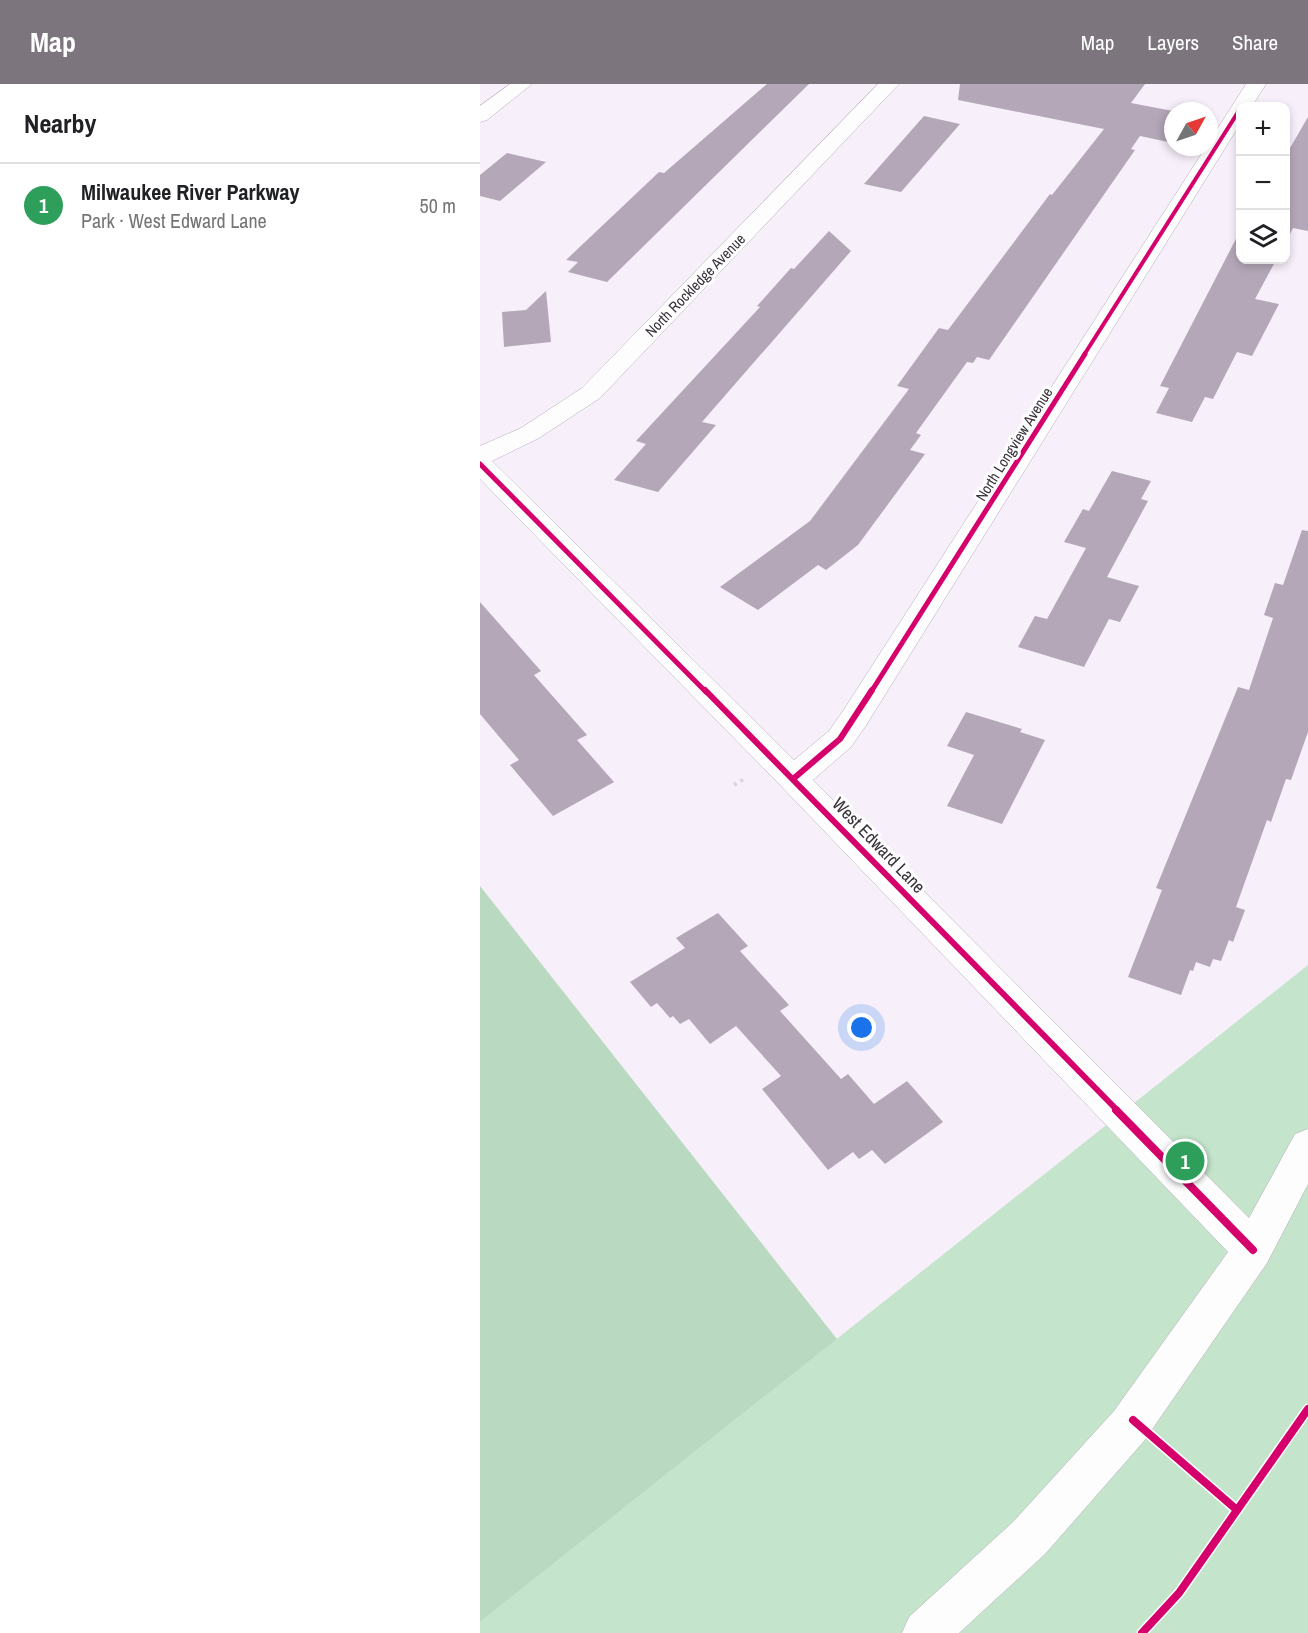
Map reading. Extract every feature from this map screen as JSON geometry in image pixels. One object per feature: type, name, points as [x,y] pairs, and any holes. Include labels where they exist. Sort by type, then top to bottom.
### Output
[{"type":"street","points":[[480,116],[522,84]]},
{"type":"street","name":"North Rockledge Avenue","points":[[480,456],[530,433],[591,393],[889,84]]},
{"type":"street","name":"North Longview Avenue","points":[[1245,102],[1256,84]]},
{"type":"street","name":"North Longview Avenue","points":[[793,779],[840,739],[854,719],[1236,116]]},
{"type":"street","name":"West Edward Lane","points":[[480,464],[793,779],[1253,1250]]},
{"type":"street","points":[[925,1633],[1029,1538],[1129,1426],[1253,1250],[1308,1146]]},
{"type":"green space","points":[[480,886],[837,1339],[480,1622]]},
{"type":"green space","points":[[1308,965],[1308,1633],[480,1633],[480,1622]]},
{"type":"building","points":[[767,84],[809,84],[607,282],[568,272],[578,262],[566,260],[659,172],[664,173]]},
{"type":"building","points":[[960,84],[1145,84],[1131,103],[1164,109],[1164,141],[1140,136],[1131,149],[1135,150],[989,360],[977,357],[973,363],[967,362],[916,433],[921,435],[910,450],[925,454],[858,545],[826,570],[818,565],[758,610],[720,587],[810,521],[909,389],[897,386],[939,328],[948,330],[1050,194],[1052,195],[1104,129],[958,100]]},
{"type":"building","points":[[924,116],[960,124],[901,192],[864,184]]},
{"type":"building","points":[[1308,117],[1308,231],[1293,228],[1290,234],[1290,156],[1290,148]]},
{"type":"building","points":[[507,153],[546,162],[500,201],[480,196],[480,175]]},
{"type":"building","points":[[829,231],[851,251],[702,422],[716,425],[658,492],[614,480],[646,444],[636,441],[760,307],[757,306],[791,268],[794,269]]},
{"type":"building","points":[[1236,239],[1236,264],[1274,264],[1255,299],[1279,304],[1252,356],[1237,352],[1213,399],[1205,397],[1192,422],[1156,413],[1169,388],[1160,386]]},
{"type":"building","points":[[546,291],[551,342],[504,347],[502,312],[526,310]]},
{"type":"building","points":[[1112,471],[1151,481],[1141,499],[1148,501],[1107,577],[1139,586],[1120,622],[1109,619],[1084,667],[1018,647],[1035,616],[1047,619],[1086,548],[1064,542],[1083,509],[1089,511]]},
{"type":"building","points":[[1302,530],[1308,531],[1308,732],[1291,780],[1286,779],[1271,822],[1267,820],[1236,907],[1245,910],[1233,942],[1229,940],[1221,961],[1213,959],[1210,967],[1196,962],[1193,971],[1190,970],[1181,995],[1128,977],[1162,890],[1156,888],[1238,687],[1249,690],[1273,618],[1264,615],[1275,583],[1283,585]]},
{"type":"building","points":[[480,602],[541,671],[534,675],[587,735],[577,740],[614,782],[553,816],[510,765],[519,760],[480,714]]},
{"type":"building","points":[[966,712],[1022,729],[1020,732],[1045,740],[1002,824],[947,806],[974,755],[947,746]]},
{"type":"building","points":[[718,913],[748,946],[740,951],[789,1005],[780,1011],[841,1079],[848,1074],[874,1104],[907,1081],[943,1122],[885,1164],[872,1150],[859,1159],[853,1152],[828,1170],[762,1089],[781,1076],[736,1026],[710,1044],[689,1019],[680,1024],[673,1016],[670,1018],[657,1003],[651,1007],[630,982],[685,948],[676,938]]},
{"type":"cycle path","points":[[793,779],[840,739],[854,719],[1236,115]]},
{"type":"cycle path","points":[[480,464],[793,779],[1253,1250]]},
{"type":"cycle path","points":[[1142,1633],[1179,1593],[1308,1409]]},
{"type":"cycle path","points":[[1133,1420],[1237,1510]]},
{"type":"place","name":"Milwaukee River Parkway","points":[[1185,1161]]}]
